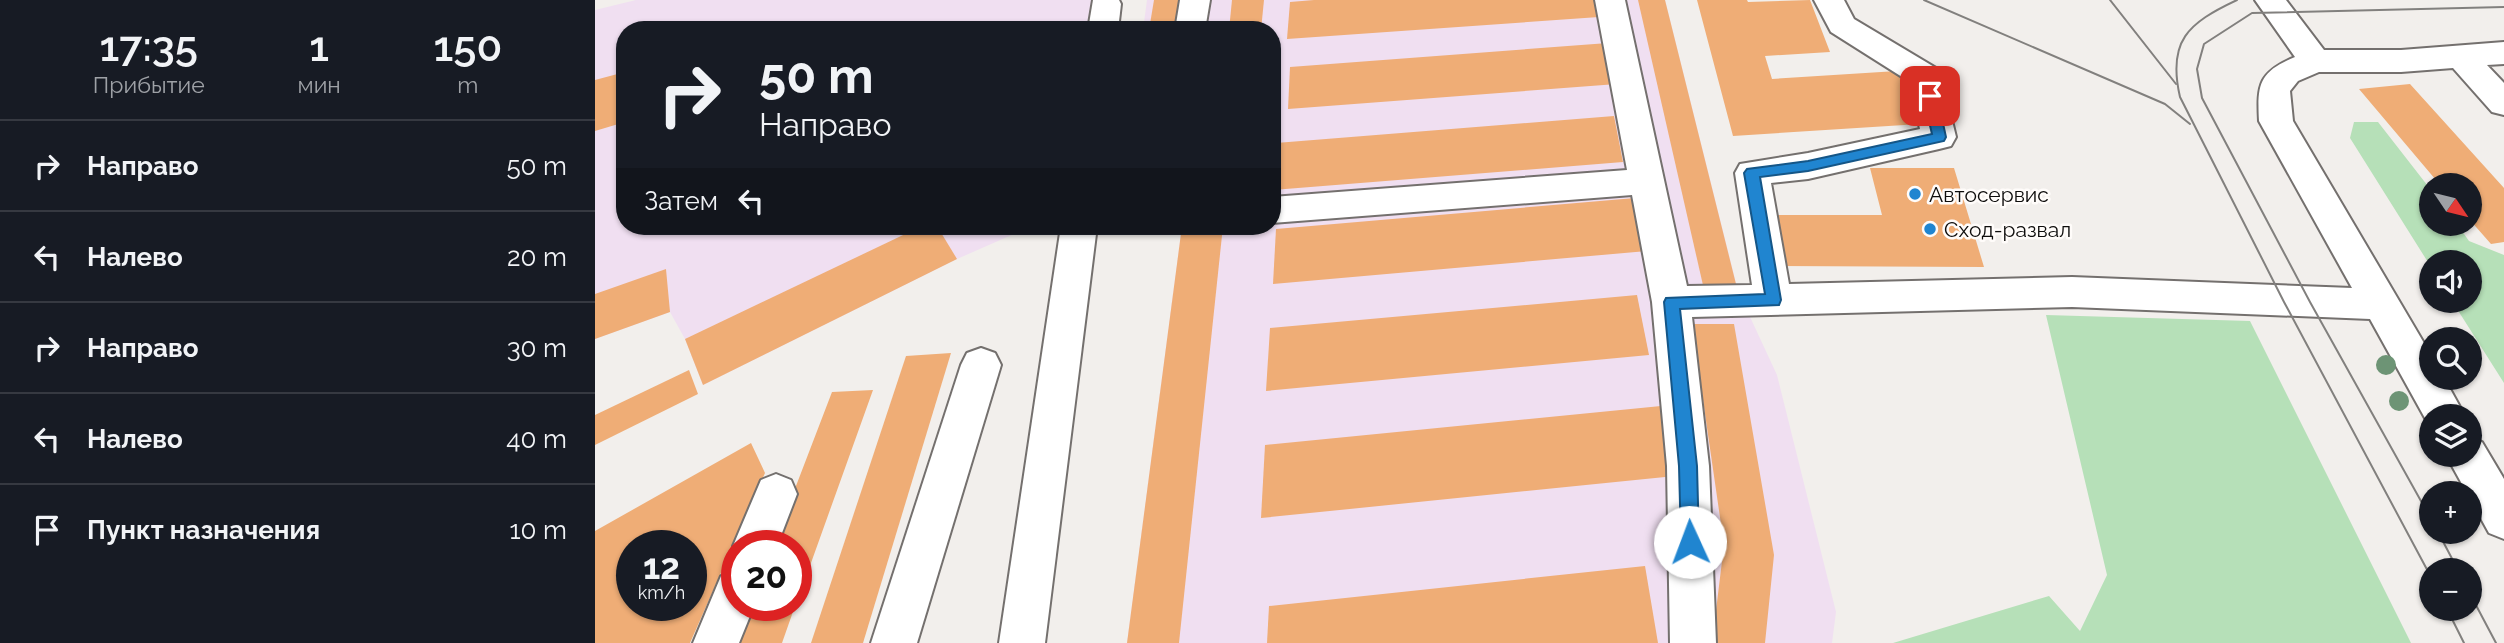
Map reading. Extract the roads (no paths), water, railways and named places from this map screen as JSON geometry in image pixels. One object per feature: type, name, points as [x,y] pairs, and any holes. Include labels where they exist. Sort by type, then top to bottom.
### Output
[{"type":"street","points":[[1192,21],[1195,0]]},
{"type":"street","points":[[1610,0],[1671,302],[1688,466],[1693,643]]},
{"type":"street","points":[[1773,300],[1752,173],[1808,166],[1940,137],[1925,76],[1842,25],[1829,0]]},
{"type":"street","points":[[2270,0],[2315,61]]},
{"type":"street","points":[[2438,404],[2276,121],[2274,90],[2287,73],[2315,61],[2400,61],[2504,53]]},
{"type":"street","points":[[2461,57],[2504,104]]},
{"type":"street","points":[[1281,209],[1647,181]]},
{"type":"street","points":[[1022,643],[1078,235]]},
{"type":"street","points":[[1671,302],[2072,292],[2380,304]]},
{"type":"street","points":[[894,643],[981,365]]},
{"type":"street","points":[[2474,467],[2504,519]]},
{"type":"street","points":[[761,530],[776,494]]},
{"type":"street","points":[[716,643],[725,621]]},
{"type":"tram line","points":[[1924,0],[2165,104],[2190,124]]},
{"type":"tram line","points":[[2110,0],[2176,84]]},
{"type":"tram line","points":[[2237,0],[2206,17],[2185,36],[2177,61],[2180,97],[2284,302],[2421,558]]},
{"type":"tram line","points":[[2419,497],[2310,302],[2202,98],[2197,69],[2204,44],[2252,13],[2504,7]]},
{"type":"tram line","points":[[2444,544],[2452,558]]},
{"type":"tram line","points":[[2482,617],[2496,643]]},
{"type":"tram line","points":[[2453,621],[2464,643]]},
{"type":"place","name":"Автосервис","points":[[1915,194]]},
{"type":"place","name":"Сход-развал","points":[[1930,229]]}]
